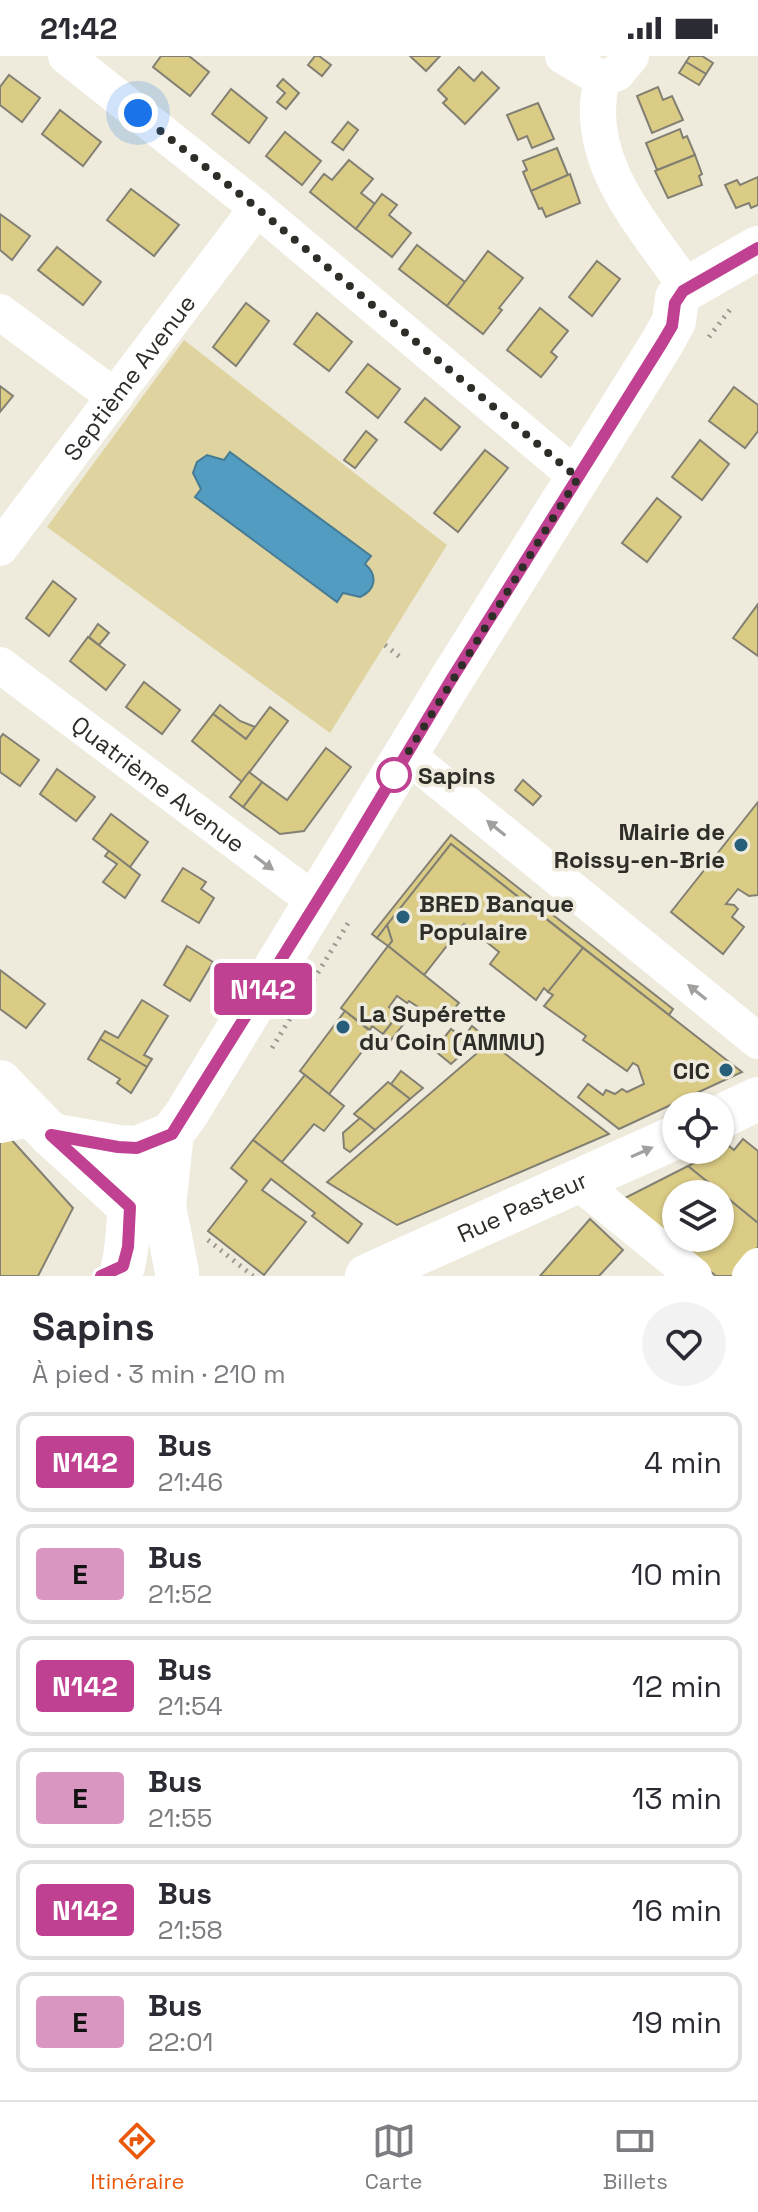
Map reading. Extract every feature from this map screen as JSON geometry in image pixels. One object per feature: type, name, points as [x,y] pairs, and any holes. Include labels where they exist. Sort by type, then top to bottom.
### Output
[{"type":"main road","points":[[112,1271],[128,1247],[147,1207],[172,1134],[669,331],[674,321],[677,298],[687,288],[758,248]]},
{"type":"main road","points":[[0,1082],[28,1126],[147,1207],[180,1274]]},
{"type":"main road","points":[[734,1110],[758,1099]]},
{"type":"main road","points":[[28,1126],[118,1147],[137,1148],[172,1134]]},
{"type":"main road","name":"Rue Pasteur","points":[[367,1276],[662,1143]]},
{"type":"main road","points":[[112,1271],[156,1264],[180,1274]]},
{"type":"street","points":[[66,56],[257,208],[578,478]]},
{"type":"street","points":[[563,56],[602,79]]},
{"type":"street","points":[[602,79],[617,73],[631,56]]},
{"type":"street","points":[[602,79],[596,119],[599,139],[628,207],[687,288]]},
{"type":"street","name":"Septième Avenue","points":[[0,548],[257,208]]},
{"type":"street","points":[[0,312],[115,397]]},
{"type":"street","name":"Quatrième Avenue","points":[[0,665],[316,902]]},
{"type":"street","points":[[407,755],[758,1041]]},
{"type":"street","points":[[577,1181],[694,1276]]},
{"type":"street","points":[[750,1276],[758,1266]]},
{"type":"path","points":[[702,348],[719,321],[740,298]]},
{"type":"path","points":[[385,645],[400,657]]},
{"type":"shaded area","points":[[184,340],[447,545],[330,733],[47,527]]},
{"type":"water","points":[[230,452],[371,556],[365,564],[372,573],[373,582],[365,594],[360,597],[343,593],[337,602],[195,497],[201,489],[193,473],[197,462],[207,455],[224,460]]},
{"type":"building","points":[[161,56],[189,56],[209,72],[190,96],[153,67]]},
{"type":"building","points":[[315,56],[331,65],[322,76],[308,65]]},
{"type":"building","points":[[410,56],[440,56],[426,71]]},
{"type":"building","points":[[690,56],[702,56],[713,63],[706,74],[686,62]]},
{"type":"building","points":[[686,62],[706,74],[699,85],[679,73]]},
{"type":"building","points":[[459,67],[474,81],[482,72],[499,88],[465,124],[443,103],[447,99],[438,90]]},
{"type":"building","points":[[9,75],[40,98],[22,122],[0,105],[0,87]]},
{"type":"building","points":[[283,79],[299,93],[286,109],[277,102],[285,93],[277,86]]},
{"type":"building","points":[[658,87],[663,100],[672,96],[683,120],[652,133],[637,96]]},
{"type":"building","points":[[231,89],[267,118],[249,143],[212,114]]},
{"type":"building","points":[[538,103],[554,139],[532,148],[527,136],[518,140],[507,115]]},
{"type":"building","points":[[60,110],[101,142],[83,166],[42,134]]},
{"type":"building","points":[[348,122],[358,130],[343,150],[332,142]]},
{"type":"building","points":[[680,129],[683,138],[687,136],[695,155],[657,170],[646,143]]},
{"type":"building","points":[[285,132],[321,161],[302,185],[266,156]]},
{"type":"building","points":[[557,148],[568,175],[531,191],[523,172],[527,170],[523,161]]},
{"type":"building","points":[[695,155],[702,174],[699,176],[702,185],[668,198],[655,171]]},
{"type":"building","points":[[349,160],[373,179],[361,193],[375,204],[356,229],[310,192],[324,174],[332,180]]},
{"type":"building","points":[[570,174],[580,203],[546,217],[531,191]]},
{"type":"building","points":[[758,177],[758,205],[751,208],[749,203],[736,208],[725,185],[737,180],[740,185]]},
{"type":"building","points":[[131,189],[179,225],[154,256],[107,220]]},
{"type":"building","points":[[382,194],[397,205],[389,215],[411,233],[392,257],[356,229]]},
{"type":"building","points":[[0,214],[30,236],[12,260],[0,250]]},
{"type":"building","points":[[417,245],[465,282],[447,306],[399,269]]},
{"type":"building","points":[[57,247],[101,282],[83,305],[38,270]]},
{"type":"building","points":[[488,251],[523,278],[483,334],[447,306]]},
{"type":"building","points":[[597,261],[620,279],[592,316],[569,297]]},
{"type":"building","points":[[246,303],[269,321],[236,366],[213,347]]},
{"type":"building","points":[[540,308],[568,331],[551,352],[557,357],[541,377],[507,350]]},
{"type":"building","points":[[317,313],[352,342],[329,371],[294,344]]},
{"type":"building","points":[[368,364],[400,389],[378,418],[346,392]]},
{"type":"building","points":[[0,386],[13,396],[0,412]]},
{"type":"building","points":[[734,387],[758,405],[758,431],[745,448],[709,421]]},
{"type":"building","points":[[425,398],[460,427],[441,450],[405,422]]},
{"type":"building","points":[[366,431],[377,440],[355,468],[344,460]]},
{"type":"building","points":[[700,440],[729,464],[702,500],[672,477]]},
{"type":"building","points":[[485,450],[508,468],[458,532],[434,513]]},
{"type":"building","points":[[657,498],[681,517],[647,562],[622,543]]},
{"type":"building","points":[[53,581],[76,599],[49,636],[26,618]]},
{"type":"building","points":[[758,604],[758,656],[733,638]]},
{"type":"building","points":[[98,624],[109,633],[99,645],[89,637]]},
{"type":"building","points":[[88,637],[125,665],[106,690],[70,661]]},
{"type":"building","points":[[144,682],[180,710],[162,734],[126,707]]},
{"type":"building","points":[[220,705],[240,721],[255,727],[246,739],[213,714]]},
{"type":"building","points":[[270,707],[288,721],[242,782],[192,741],[213,714],[246,739]]},
{"type":"building","points":[[3,734],[39,760],[20,786],[0,772],[0,738]]},
{"type":"building","points":[[326,748],[351,767],[304,831],[280,834],[243,807],[262,782],[287,800]]},
{"type":"building","points":[[57,769],[95,797],[76,821],[40,794]]},
{"type":"building","points":[[249,772],[262,782],[243,807],[230,797]]},
{"type":"building","points":[[523,780],[541,796],[533,805],[515,790]]},
{"type":"building","name":"Mairie de Roissy-en-Brie","points":[[758,802],[758,895],[749,896],[738,889],[726,904],[738,909],[732,917],[744,927],[723,954],[671,912]]},
{"type":"building","points":[[111,814],[148,842],[130,867],[93,839]]},
{"type":"building","points":[[451,835],[673,1009],[669,1015],[451,844],[377,938],[372,934]]},
{"type":"building","points":[[451,844],[583,948],[548,992],[544,988],[536,1000],[490,964],[499,952],[464,924],[424,975],[388,946],[392,941],[387,925]]},
{"type":"building","points":[[109,851],[140,875],[125,898],[103,882],[117,864],[105,856]]},
{"type":"building","points":[[183,868],[206,882],[201,889],[214,898],[199,923],[162,901]]},
{"type":"building","points":[[387,925],[392,941],[388,946],[377,938]]},
{"type":"building","points":[[187,946],[213,962],[190,1001],[164,985]]},
{"type":"building","points":[[388,946],[459,1003],[442,1023],[397,996],[389,1007],[398,1015],[383,1034],[372,1026],[370,1030],[341,1008]]},
{"type":"building","points":[[583,948],[742,1072],[699,1092],[662,1092],[662,1109],[619,1129],[578,1097],[588,1084],[603,1095],[606,1090],[615,1094],[622,1089],[627,1092],[644,1084],[638,1066],[633,1063],[627,1071],[583,1040],[586,1036],[544,1006],[553,995],[548,992]]},
{"type":"building","points":[[0,970],[45,1004],[26,1028],[0,1009]]},
{"type":"building","points":[[142,1000],[168,1016],[144,1055],[152,1059],[147,1067],[100,1039],[105,1031],[118,1038]]},
{"type":"building","points":[[345,1011],[375,1035],[329,1094],[300,1071]]},
{"type":"building","points":[[398,1015],[406,1021],[390,1041],[383,1034]]},
{"type":"building","points":[[472,1026],[483,1035],[451,1064],[434,1050],[451,1029],[463,1038]]},
{"type":"building","points":[[100,1039],[147,1067],[131,1093],[117,1083],[120,1079],[88,1059]]},
{"type":"building","points":[[490,1042],[609,1134],[397,1225],[327,1182]]},
{"type":"building","points":[[401,1071],[423,1088],[410,1099],[391,1084]]},
{"type":"building","points":[[305,1075],[344,1106],[324,1131],[314,1124],[282,1162],[253,1140]]},
{"type":"building","points":[[388,1082],[410,1099],[375,1130],[354,1114]]},
{"type":"building","points":[[360,1118],[375,1130],[350,1152],[344,1148],[343,1133]]},
{"type":"building","points":[[9,1137],[73,1208],[38,1276],[0,1276],[0,1140]]},
{"type":"building","points":[[743,1139],[758,1151],[758,1223],[734,1203],[734,1180],[705,1180],[688,1166],[734,1164],[734,1150]]},
{"type":"building","points":[[253,1140],[362,1224],[348,1243],[271,1179],[262,1190],[306,1222],[264,1275],[208,1231],[247,1181],[231,1168]]},
{"type":"building","points":[[688,1166],[705,1180],[662,1180],[662,1231],[623,1199]]},
{"type":"building","points":[[734,1203],[758,1223],[758,1247],[734,1276],[716,1276],[687,1252],[734,1252]]},
{"type":"building","points":[[590,1219],[623,1250],[599,1276],[540,1276]]},
{"type":"bus line","name":"N142","points":[[101,1276],[123,1266],[128,1247],[130,1207],[51,1135],[137,1148],[172,1134],[662,343],[674,321],[677,298],[687,288],[758,248]]},
{"type":"place","name":"Sapins","points":[[394,775]]},
{"type":"place","name":"Mairie de Roissy-en-Brie","points":[[741,845]]},
{"type":"place","name":"BRED Banque Populaire","points":[[403,917]]},
{"type":"place","name":"La Supérette du Coin (AMMU)","points":[[343,1027]]},
{"type":"place","name":"CIC","points":[[726,1070]]},
{"type":"route","points":[[138,113],[257,208],[578,478],[394,775]]}]
